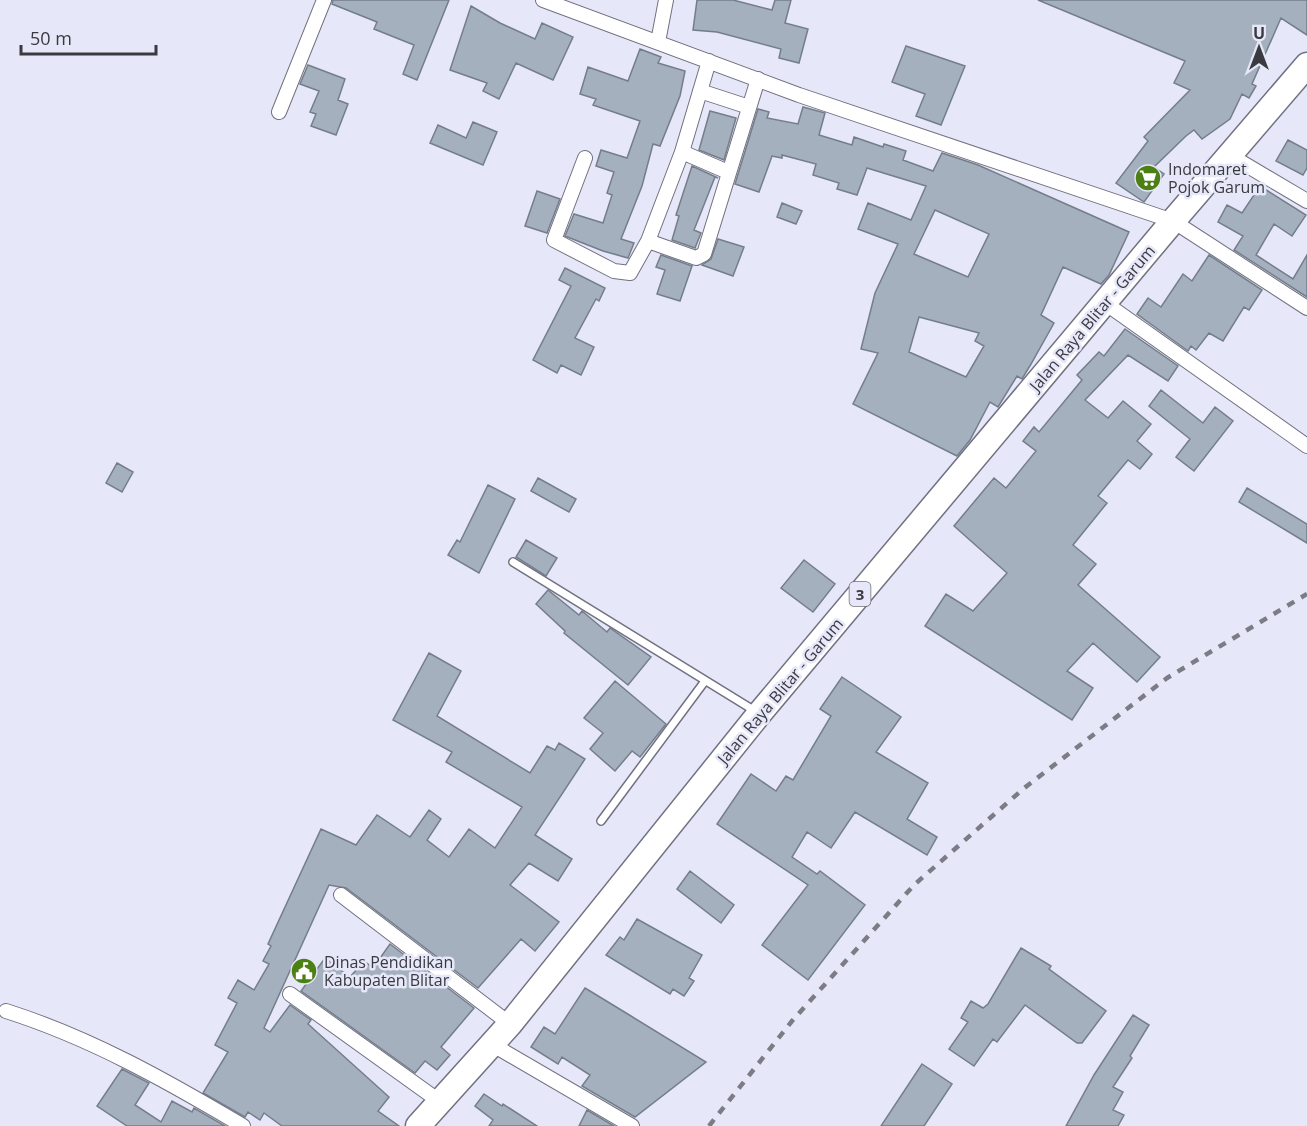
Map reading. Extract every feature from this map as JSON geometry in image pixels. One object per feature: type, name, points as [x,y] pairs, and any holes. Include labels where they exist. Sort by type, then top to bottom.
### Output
[{"type":"highway","name":"Jalan Raya Blitar - Garum","points":[[418,1126],[438,1101],[493,1045],[759,714],[1307,65]]},
{"type":"street","points":[[279,112],[324,0]]},
{"type":"street","points":[[543,0],[817,101],[1173,221],[1307,308]]},
{"type":"street","points":[[658,42],[666,0]]},
{"type":"street","points":[[585,158],[554,235],[557,244],[624,273],[634,269],[648,241],[682,152],[709,61]]},
{"type":"street","points":[[648,241],[696,258],[702,256],[759,79]]},
{"type":"street","points":[[700,91],[749,107]]},
{"type":"street","points":[[682,152],[728,172]]},
{"type":"street","points":[[1231,156],[1307,201]]},
{"type":"street","points":[[1105,303],[1307,447]]},
{"type":"street","points":[[341,895],[510,1024]]},
{"type":"street","points":[[290,994],[438,1101]]},
{"type":"street","points":[[6,1011],[55,1027],[100,1046],[243,1126]]},
{"type":"street","points":[[493,1045],[632,1126]]},
{"type":"lane","points":[[513,562],[759,714]]},
{"type":"lane","points":[[602,820],[705,681]]},
{"type":"building","points":[[333,0],[449,0],[417,80],[403,74],[414,45],[374,29],[377,22],[332,4]]},
{"type":"building","points":[[697,0],[733,0],[772,10],[775,0],[791,0],[785,23],[808,29],[799,63],[779,58],[781,49],[717,32],[693,30]]},
{"type":"building","points":[[1038,0],[1307,0],[1307,35],[1281,18],[1252,84],[1256,86],[1249,98],[1242,94],[1230,119],[1202,139],[1194,130],[1154,167],[1164,174],[1144,202],[1116,183],[1148,141],[1144,137],[1190,90],[1174,83],[1185,61]]},
{"type":"building","points":[[471,6],[500,23],[535,39],[542,23],[573,37],[553,80],[516,63],[499,99],[483,91],[487,83],[450,70]]},
{"type":"building","points":[[906,46],[965,66],[941,125],[916,116],[925,94],[892,82]]},
{"type":"building","points":[[640,49],[661,57],[658,63],[685,71],[680,96],[660,146],[653,144],[642,186],[621,239],[634,243],[628,258],[565,236],[574,214],[603,223],[612,195],[607,193],[614,172],[596,166],[601,150],[627,158],[640,121],[593,105],[596,99],[580,94],[588,67],[628,81]]},
{"type":"building","points":[[308,65],[345,79],[338,100],[348,104],[336,135],[311,126],[316,114],[310,112],[319,91],[300,84]]},
{"type":"building","points":[[803,107],[825,113],[819,135],[852,145],[854,137],[883,147],[884,144],[906,151],[903,160],[933,171],[942,153],[978,165],[1129,232],[1109,275],[1101,284],[1063,267],[1041,315],[1054,323],[1022,379],[1017,376],[998,407],[990,402],[970,440],[957,456],[853,404],[878,353],[861,349],[875,293],[898,244],[858,229],[868,203],[911,220],[926,186],[867,168],[857,195],[837,189],[839,183],[813,175],[816,164],[782,155],[782,158],[772,156],[759,192],[735,184],[758,109],[769,112],[767,118],[798,124]],"holes":[[[935,210],[989,234],[968,277],[914,254]],[[919,317],[979,333],[975,341],[984,346],[966,377],[909,352]]]},
{"type":"building","points":[[710,111],[736,118],[724,160],[699,150]]},
{"type":"building","points":[[473,122],[497,132],[483,165],[430,143],[438,125],[466,138]]},
{"type":"building","points":[[1288,140],[1307,150],[1307,168],[1303,175],[1276,161]]},
{"type":"building","points":[[692,166],[718,178],[715,177],[694,230],[701,233],[695,248],[672,240],[679,216],[676,215]]},
{"type":"building","points":[[1260,186],[1306,215],[1292,236],[1274,224],[1256,255],[1293,279],[1307,255],[1307,297],[1234,250],[1243,236],[1218,222],[1227,205],[1242,213]]},
{"type":"building","points":[[537,191],[560,199],[547,233],[525,226]]},
{"type":"building","points":[[782,203],[802,211],[796,224],[777,217]]},
{"type":"building","points":[[718,239],[744,247],[733,276],[702,265],[711,259]]},
{"type":"building","points":[[661,255],[692,266],[680,301],[657,294],[665,270],[656,267]]},
{"type":"building","points":[[1209,255],[1262,290],[1249,310],[1244,307],[1223,341],[1209,333],[1196,350],[1191,346],[1188,351],[1137,314],[1148,298],[1161,307],[1183,274],[1192,281]]},
{"type":"building","points":[[565,268],[605,288],[599,301],[596,299],[575,338],[594,347],[581,375],[561,365],[557,373],[533,360],[571,286],[559,280]]},
{"type":"building","points":[[1125,329],[1178,366],[1168,381],[1128,355],[1085,400],[1108,418],[1123,401],[1151,424],[1137,441],[1152,454],[1140,469],[1128,460],[1098,496],[1107,503],[1073,545],[1096,564],[1078,585],[1160,657],[1137,682],[1093,643],[1067,671],[1093,688],[1072,720],[925,626],[946,594],[973,611],[1007,573],[954,526],[994,478],[1006,488],[1036,451],[1023,441],[1034,427],[1039,432],[1082,380],[1077,375],[1099,352],[1104,356]]},
{"type":"building","points":[[1161,390],[1203,423],[1215,407],[1233,421],[1194,471],[1176,457],[1190,439],[1149,406]]},
{"type":"building","points":[[117,463],[133,472],[122,492],[106,483]]},
{"type":"building","points":[[538,478],[576,499],[569,512],[531,491]]},
{"type":"building","points":[[488,485],[515,499],[479,573],[448,555],[457,540],[460,542]]},
{"type":"building","points":[[1247,488],[1307,524],[1307,543],[1239,502]]},
{"type":"building","points":[[526,540],[557,558],[546,576],[516,557]]},
{"type":"building","points":[[804,560],[835,584],[813,612],[781,588]]},
{"type":"building","points":[[548,590],[579,615],[582,611],[607,632],[610,628],[651,657],[628,685],[564,633],[565,631],[536,604]]},
{"type":"building","points":[[429,653],[461,671],[437,716],[530,773],[547,746],[555,750],[559,743],[585,759],[535,835],[572,859],[558,881],[529,863],[510,885],[559,922],[535,951],[521,939],[478,988],[346,888],[329,885],[264,1028],[270,1032],[290,1005],[311,1020],[308,1024],[389,1097],[378,1111],[399,1126],[282,1126],[264,1113],[260,1120],[248,1112],[245,1117],[203,1093],[228,1052],[215,1045],[237,1003],[228,998],[238,980],[254,990],[269,964],[263,961],[271,946],[268,944],[321,829],[356,845],[377,815],[410,837],[429,810],[441,819],[427,840],[449,857],[469,829],[495,848],[522,807],[446,762],[452,752],[393,720]]},
{"type":"building","points":[[842,677],[901,717],[876,752],[928,783],[907,819],[937,837],[927,855],[855,812],[831,848],[807,832],[792,857],[817,874],[820,871],[865,905],[808,980],[762,945],[808,885],[717,824],[751,774],[776,791],[786,776],[793,780],[831,716],[820,709]]},
{"type":"building","points":[[615,681],[666,724],[640,757],[632,751],[615,771],[590,749],[603,733],[584,718]]},
{"type":"building","points":[[690,871],[734,905],[721,923],[677,889]]},
{"type":"building","points":[[637,919],[702,955],[689,978],[694,981],[684,996],[673,989],[670,994],[606,955],[620,937],[624,940]]},
{"type":"building","points":[[390,944],[474,1008],[441,1047],[450,1055],[437,1070],[425,1061],[415,1073],[301,991],[325,958],[350,977],[364,961],[373,968]]},
{"type":"building","points":[[1021,948],[1051,966],[1049,969],[1106,1011],[1082,1043],[1077,1043],[1025,1005],[997,1042],[993,1039],[974,1066],[949,1049],[968,1022],[961,1018],[971,1001],[983,1008],[988,1004]]},
{"type":"building","points":[[585,988],[706,1062],[635,1117],[582,1086],[590,1075],[562,1057],[558,1064],[531,1047],[544,1027],[555,1034]]},
{"type":"building","points":[[1133,1015],[1149,1025],[1130,1056],[1132,1058],[1113,1087],[1123,1092],[1113,1110],[1124,1115],[1118,1126],[1066,1126],[1094,1075]]},
{"type":"building","points":[[922,1064],[952,1084],[924,1126],[881,1126]]},
{"type":"building","points":[[122,1069],[149,1083],[135,1105],[161,1122],[172,1101],[192,1112],[194,1108],[225,1126],[127,1126],[97,1106]]},
{"type":"building","points":[[484,1094],[537,1126],[489,1126],[493,1120],[475,1106]]},
{"type":"building","points":[[587,1110],[614,1126],[579,1126]]},
{"type":"railway","points":[[709,1126],[792,1021],[914,885],[1023,789],[1167,678],[1307,594]]},
{"type":"place","name":"Indomaret Pojok Garum","points":[[1148,178]]},
{"type":"place","name":"Dinas Pendidikan Kabupaten Blitar","points":[[304,971]]}]
